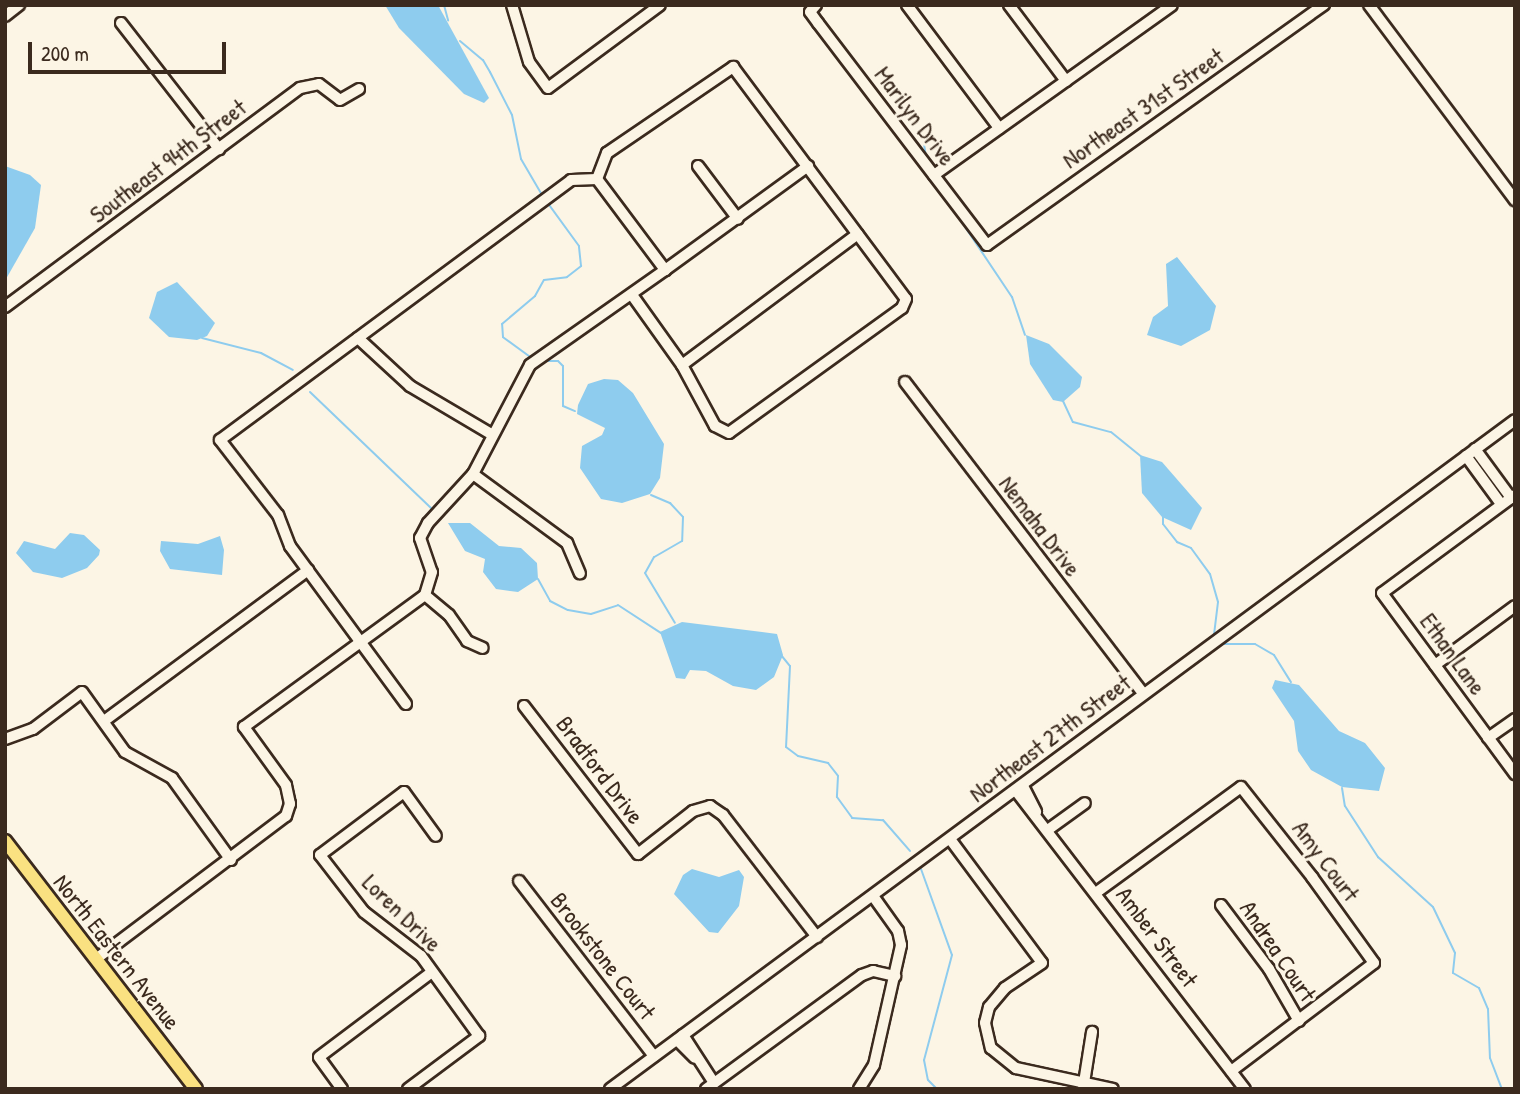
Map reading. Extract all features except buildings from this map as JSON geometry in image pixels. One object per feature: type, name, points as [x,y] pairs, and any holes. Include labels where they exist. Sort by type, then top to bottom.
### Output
[{"type":"main road","name":"North Eastern Avenue","points":[[5,841],[196,1089]]},
{"type":"street","points":[[5,16],[19,5]]},
{"type":"street","points":[[516,7],[529,62],[548,88],[660,5]]},
{"type":"street","points":[[907,5],[999,128]]},
{"type":"street","points":[[1009,5],[1066,81]]},
{"type":"street","points":[[934,175],[1172,5]]},
{"type":"street","name":"Northeast 31st Street","points":[[987,244],[1324,5]]},
{"type":"street","points":[[1369,5],[1515,200]]},
{"type":"street","name":"Marilyn Drive","points":[[813,8],[987,244]]},
{"type":"street","points":[[121,23],[219,149]]},
{"type":"street","points":[[597,179],[607,153],[730,66],[740,73],[905,295],[902,308],[729,433],[715,426],[682,365],[632,296]]},
{"type":"street","name":"Southeast 94th Street","points":[[5,307],[300,88],[319,84],[340,100],[359,89]]},
{"type":"street","points":[[698,166],[737,219]]},
{"type":"street","points":[[96,959],[278,825],[290,804],[286,785],[244,727],[425,595],[432,572],[420,538],[428,523],[473,474],[530,365],[632,296],[808,166]]},
{"type":"street","points":[[597,179],[665,270]]},
{"type":"street","points":[[406,704],[290,545],[278,515],[220,439],[570,180],[597,179]]},
{"type":"street","points":[[682,365],[858,234]]},
{"type":"street","points":[[358,338],[410,386],[493,435]]},
{"type":"street","name":"Nemaha Drive","points":[[905,382],[1143,693]]},
{"type":"street","name":"Northeast 27th Street","points":[[610,1089],[1515,420]]},
{"type":"street","points":[[1466,456],[1501,505],[1513,496],[1475,449]]},
{"type":"street","points":[[473,474],[567,544],[580,573]]},
{"type":"street","name":"Ethan Lane","points":[[1501,505],[1382,593],[1515,774]]},
{"type":"street","points":[[104,721],[308,570]]},
{"type":"street","points":[[425,595],[449,615],[467,641],[483,648]]},
{"type":"street","points":[[1435,665],[1515,606]]},
{"type":"street","points":[[5,739],[33,729],[82,692],[125,752],[172,778],[231,860]]},
{"type":"street","name":"Bradford Drive","points":[[524,706],[638,854],[693,811],[710,806],[723,815],[817,937]]},
{"type":"street","points":[[1488,738],[1515,719]]},
{"type":"street","name":"Amy Court","points":[[1097,892],[1241,787],[1374,963],[1299,1021]]},
{"type":"street","name":"Amber Street","points":[[1019,788],[1245,1089]]},
{"type":"street","name":"Loren Drive","points":[[408,1089],[479,1036],[403,938],[364,912],[320,855],[404,792],[436,836]]},
{"type":"street","points":[[1049,829],[1085,803]]},
{"type":"street","points":[[950,839],[1042,963],[1005,988],[989,1007],[985,1023],[991,1048],[1016,1069],[1113,1089]]},
{"type":"street","name":"Brookstone Court","points":[[519,881],[654,1056]]},
{"type":"street","points":[[859,1089],[876,1059],[901,937],[873,896]]},
{"type":"street","name":"Andrea Court","points":[[1221,905],[1269,969],[1299,1021]]},
{"type":"street","points":[[341,1088],[320,1057],[432,972]]},
{"type":"street","points":[[680,1037],[710,1086],[862,975],[895,976]]},
{"type":"street","points":[[1231,1071],[1299,1021]]},
{"type":"street","points":[[1084,1085],[1092,1032]]},
{"type":"water","points":[[385,5],[438,5],[489,98],[484,103],[464,94],[399,28]]},
{"type":"water","points":[[5,166],[30,175],[41,185],[35,228],[6,279]]},
{"type":"water","points":[[1177,257],[1216,306],[1210,330],[1181,346],[1147,335],[1153,317],[1168,306],[1166,264]]},
{"type":"water","points":[[177,282],[215,323],[207,336],[197,340],[169,337],[149,318],[157,292]]},
{"type":"water","points":[[1026,335],[1049,344],[1082,377],[1080,387],[1063,402],[1053,400],[1030,364]]},
{"type":"water","points":[[604,379],[618,380],[633,393],[664,444],[660,478],[650,494],[622,503],[601,499],[580,468],[582,446],[602,435],[605,428],[577,414],[578,405],[588,384]]},
{"type":"water","points":[[1140,455],[1162,462],[1202,508],[1191,530],[1162,517],[1142,493]]},
{"type":"water","points":[[448,523],[470,523],[499,546],[521,548],[537,563],[538,579],[518,592],[496,589],[483,572],[485,559],[465,551]]},
{"type":"water","points":[[70,533],[84,535],[100,550],[99,555],[87,568],[62,578],[33,572],[16,553],[24,541],[55,549]]},
{"type":"water","points":[[220,536],[224,550],[222,575],[170,569],[160,551],[161,541],[198,544]]},
{"type":"water","points":[[682,622],[777,634],[783,655],[774,677],[756,690],[733,686],[706,671],[690,670],[685,679],[676,678],[660,632]]},
{"type":"water","points":[[1275,680],[1299,685],[1339,731],[1365,743],[1385,768],[1379,791],[1342,787],[1311,770],[1298,751],[1294,721],[1272,688]]},
{"type":"water","points":[[692,869],[719,877],[739,870],[744,877],[739,906],[718,933],[709,932],[674,894],[683,875]]},
{"type":"waterway","points":[[444,5],[448,20]]},
{"type":"waterway","points":[[460,41],[483,60],[490,72],[512,115],[521,159],[542,195]]},
{"type":"waterway","points":[[923,138],[926,157]]},
{"type":"waterway","points":[[947,200],[1012,297],[1025,335]]},
{"type":"waterway","points":[[533,359],[503,337],[502,324],[535,296],[544,280],[567,277],[581,266],[579,246],[547,202]]},
{"type":"waterway","points":[[202,338],[261,353],[293,370]]},
{"type":"waterway","points":[[542,361],[558,361],[563,366],[563,406],[575,411]]},
{"type":"waterway","points":[[310,392],[431,508]]},
{"type":"waterway","points":[[1063,401],[1073,422],[1111,432],[1141,456]]},
{"type":"waterway","points":[[651,495],[670,503],[683,517],[682,541],[654,557],[645,573],[675,623]]},
{"type":"waterway","points":[[1163,515],[1163,524],[1177,542],[1191,548],[1210,574],[1218,602],[1214,634]]},
{"type":"waterway","points":[[538,579],[550,601],[568,610],[591,614],[618,605],[661,633]]},
{"type":"waterway","points":[[1221,644],[1255,644],[1274,655],[1291,682]]},
{"type":"waterway","points":[[781,655],[790,666],[786,747],[798,756],[828,763],[838,776],[837,797],[852,818],[883,820],[910,851]]},
{"type":"waterway","points":[[1342,788],[1345,806],[1378,857],[1433,907],[1455,953],[1453,973],[1479,988],[1488,1009],[1490,1058],[1502,1089]]},
{"type":"waterway","points":[[921,869],[952,955],[924,1060],[928,1080],[937,1089]]}]
